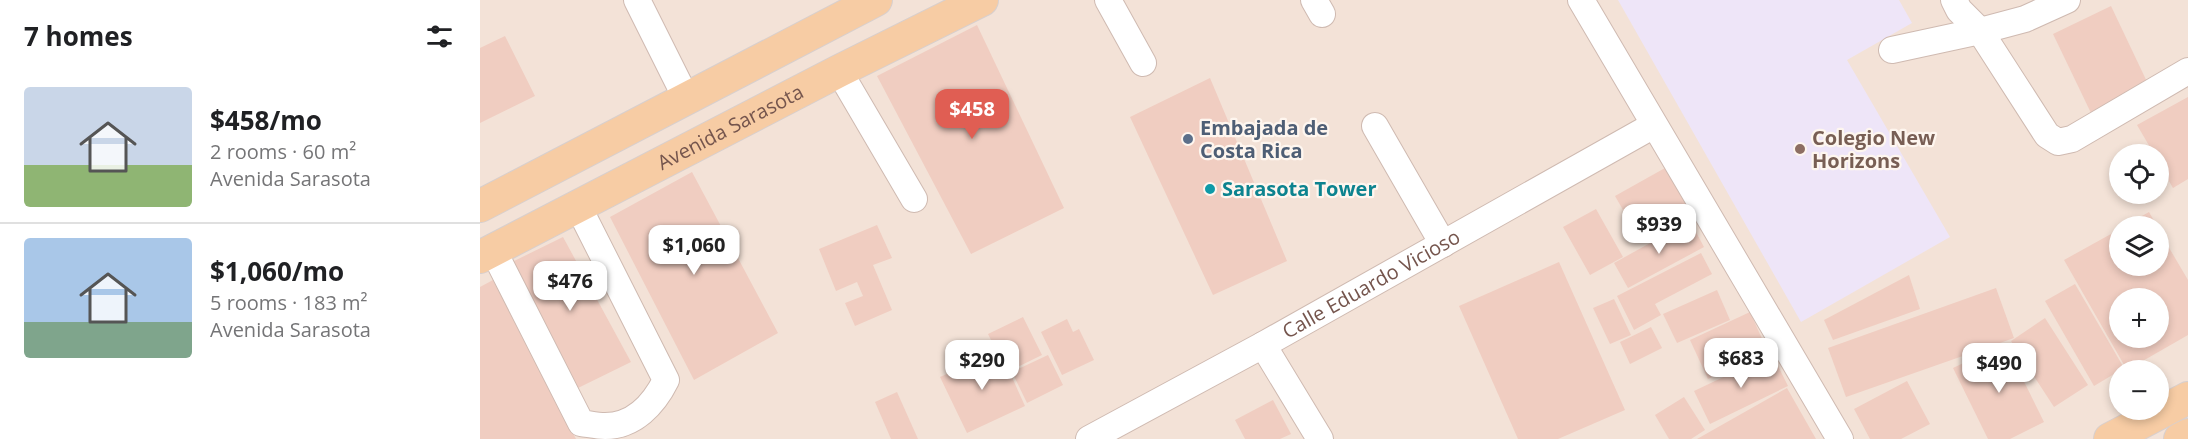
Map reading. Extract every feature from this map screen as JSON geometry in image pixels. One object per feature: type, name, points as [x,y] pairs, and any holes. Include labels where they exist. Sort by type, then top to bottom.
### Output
[{"type":"main road","points":[[480,206],[876,0]]},
{"type":"main road","name":"Avenida Sarasota","points":[[487,253],[839,71],[982,0]]},
{"type":"main road","points":[[2110,439],[2188,398]]},
{"type":"main road","points":[[2180,439],[2188,435]]},
{"type":"street","points":[[637,0],[686,98]]},
{"type":"street","points":[[1108,0],[1143,63]]},
{"type":"street","points":[[1581,0],[1840,439]]},
{"type":"street","points":[[1954,0],[1959,10],[1980,32],[2047,135],[2058,142],[2072,139],[2188,71]]},
{"type":"street","points":[[1892,50],[1980,32],[2025,19],[2067,0]]},
{"type":"street","points":[[839,71],[914,199]]},
{"type":"street","name":"Calle Eduardo Vicioso","points":[[1089,439],[1263,345],[1654,125]]},
{"type":"street","points":[[1375,126],[1443,244]]},
{"type":"street","points":[[487,253],[581,423],[635,429],[666,380],[578,206]]},
{"type":"street","points":[[1263,345],[1320,439]]},
{"type":"shaded area","points":[[480,0],[2188,0],[2188,439],[480,439]]},
{"type":"shaded area","name":"Colegio New Horizons","points":[[1618,0],[1899,0],[1912,23],[1847,60],[1950,237],[1801,322]]},
{"type":"building","points":[[2111,6],[2149,86],[2091,113],[2053,34]]},
{"type":"building","points":[[977,25],[1064,208],[971,254],[877,76]]},
{"type":"building","points":[[505,36],[535,96],[480,123],[480,48]]},
{"type":"building","name":"Sarasota Tower","points":[[1210,78],[1287,261],[1213,295],[1130,117]]},
{"type":"building","points":[[2188,97],[2188,179],[2173,188],[2169,181],[2169,144],[2148,144],[2137,125]]},
{"type":"building","points":[[1665,168],[1692,215],[1642,243],[1615,196]]},
{"type":"building","points":[[692,172],[778,333],[694,380],[610,217]]},
{"type":"building","points":[[1596,209],[1623,257],[1590,275],[1563,227]]},
{"type":"building","points":[[1690,221],[1704,247],[1628,288],[1614,263]]},
{"type":"building","points":[[877,225],[892,258],[873,265],[892,310],[855,326],[845,303],[863,296],[857,282],[836,291],[819,249]]},
{"type":"building","points":[[2109,235],[2109,276],[2169,276],[2169,248],[2188,280],[2188,335],[2169,346],[2169,288],[2109,288],[2109,339],[2064,260]]},
{"type":"building","points":[[563,237],[631,362],[578,388],[508,264]]},
{"type":"building","points":[[1701,253],[1712,274],[1655,304],[1661,315],[1634,330],[1617,296]]},
{"type":"building","points":[[1559,262],[1625,410],[1558,439],[1518,439],[1459,306]]},
{"type":"building","points":[[1909,275],[1920,309],[1833,340],[1824,320]]},
{"type":"building","points":[[493,280],[576,439],[480,439],[480,287]]},
{"type":"building","points":[[2075,284],[2109,342],[2109,348],[2112,348],[2119,360],[2109,360],[2109,377],[2094,386],[2045,301]]},
{"type":"building","points":[[1996,288],[2014,338],[1846,397],[1828,348]]},
{"type":"building","points":[[1717,290],[1730,320],[1677,343],[1663,314]]},
{"type":"building","points":[[1614,299],[1631,335],[1610,344],[1593,308]]},
{"type":"building","points":[[1750,312],[1768,352],[1708,379],[1690,340]]},
{"type":"building","points":[[1023,317],[1042,355],[1007,372],[988,334]]},
{"type":"building","points":[[2045,318],[2088,385],[2054,407],[2011,341]]},
{"type":"building","points":[[1067,319],[1073,332],[1079,329],[1094,360],[1062,375],[1041,332]]},
{"type":"building","points":[[1651,327],[1662,348],[1630,364],[1620,342]]},
{"type":"building","points":[[2005,343],[2044,422],[2010,439],[1988,439],[1953,368]]},
{"type":"building","points":[[993,348],[1006,375],[1010,373],[1025,406],[967,433],[940,377],[976,361],[974,357]]},
{"type":"building","points":[[2114,348],[2165,348],[2144,360],[2121,360]]},
{"type":"building","points":[[1772,354],[1788,386],[1710,424],[1694,391]]},
{"type":"building","points":[[1048,355],[1063,385],[1027,403],[1012,372]]},
{"type":"building","points":[[1907,381],[1930,424],[1901,439],[1870,439],[1854,409]]},
{"type":"building","points":[[1787,388],[1816,439],[1697,439]]},
{"type":"building","points":[[897,392],[918,439],[891,439],[875,402]]},
{"type":"building","points":[[1684,397],[1705,430],[1691,439],[1669,439],[1655,415]]},
{"type":"building","points":[[1273,400],[1291,434],[1280,439],[1245,439],[1235,420]]},
{"type":"place","name":"Embajada de Costa Rica","points":[[1188,139]]},
{"type":"place","name":"Colegio New Horizons","points":[[1800,149]]},
{"type":"place","name":"Sarasota Tower","points":[[1210,189]]}]
